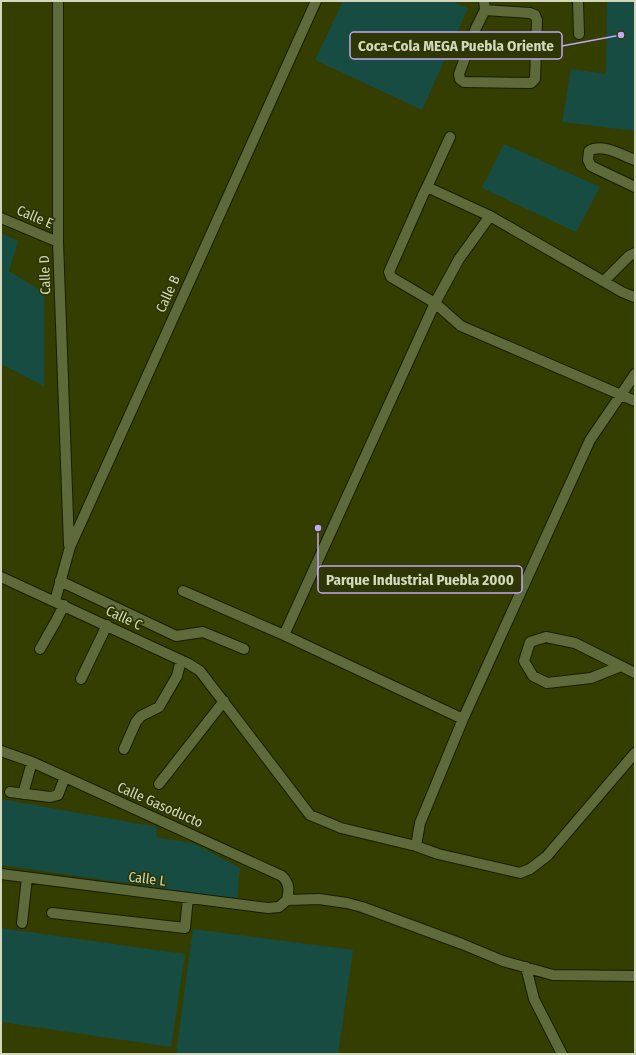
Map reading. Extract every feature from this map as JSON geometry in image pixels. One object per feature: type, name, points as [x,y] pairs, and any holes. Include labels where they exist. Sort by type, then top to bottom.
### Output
[{"type":"street","name":"Calle D","points":[[58,1],[58,242],[70,547]]},
{"type":"street","name":"Calle B","points":[[40,650],[56,621],[60,581],[70,547],[316,1]]},
{"type":"street","points":[[578,1],[579,34]]},
{"type":"street","points":[[489,5],[530,13],[534,15],[537,20],[535,79],[531,83],[464,82],[460,79],[459,74],[476,28],[489,5]]},
{"type":"street","points":[[450,137],[389,272],[391,277],[435,303],[462,326],[635,401]]},
{"type":"street","points":[[635,160],[606,148],[594,148],[589,151],[588,160],[590,166],[635,187]]},
{"type":"street","points":[[427,187],[490,216],[635,298]]},
{"type":"street","points":[[284,635],[435,303],[459,259],[490,216]]},
{"type":"street","name":"Calle E","points":[[1,218],[58,242]]},
{"type":"street","points":[[604,281],[629,256],[635,253]]},
{"type":"street","points":[[416,846],[420,823],[463,719],[590,440],[635,374]]},
{"type":"street","name":"Calle C","points":[[1,577],[107,625],[181,660],[200,671],[310,815],[340,828],[416,846],[438,854],[520,873],[530,869],[547,856],[635,753]]},
{"type":"street","points":[[60,581],[176,636],[203,632],[244,649]]},
{"type":"street","points":[[183,591],[284,635],[463,719]]},
{"type":"street","points":[[81,679],[107,625]]},
{"type":"street","points":[[621,666],[591,678],[547,683],[533,676],[524,661],[530,642],[546,637],[575,643],[621,666],[635,673]]},
{"type":"street","points":[[124,749],[136,722],[141,716],[159,707],[177,676],[181,660]]},
{"type":"street","points":[[159,784],[224,701]]},
{"type":"street","name":"Calle Gasoducto","points":[[1,751],[32,762],[66,777],[282,876],[288,882],[289,888],[287,900]]},
{"type":"street","points":[[23,794],[32,762]]},
{"type":"street","points":[[10,792],[50,797],[58,795],[66,777]]},
{"type":"street","name":"Calle L","points":[[1,874],[268,908],[279,907],[287,900]]},
{"type":"street","points":[[22,923],[27,878]]},
{"type":"street","points":[[52,913],[185,928],[188,898]]},
{"type":"street","points":[[287,900],[319,899],[362,907],[462,944],[503,961],[553,975],[635,976]]},
{"type":"street","points":[[526,967],[534,999],[562,1054]]},
{"type":"shaded area","points":[[1,1],[635,1],[635,1054],[1,1054]]},
{"type":"building","points":[[343,1],[452,1],[468,8],[422,110],[315,60]]},
{"type":"building","points":[[607,1],[635,1],[635,131],[562,122],[571,69],[606,74]]},
{"type":"building","points":[[504,144],[600,187],[576,232],[482,188]]},
{"type":"building","points":[[1,233],[18,241],[9,271],[44,293],[44,386],[1,364]]},
{"type":"building","points":[[1,799],[157,827],[156,837],[195,844],[240,868],[237,899],[1,865]]},
{"type":"building","points":[[1,928],[185,954],[171,1047],[1,1022]]},
{"type":"building","points":[[193,929],[353,950],[338,1054],[176,1054]]},
{"type":"place","name":"Coca-Cola MEGA Puebla Oriente","points":[[621,35]]},
{"type":"place","name":"Parque Industrial Puebla 2000","points":[[318,528]]}]
